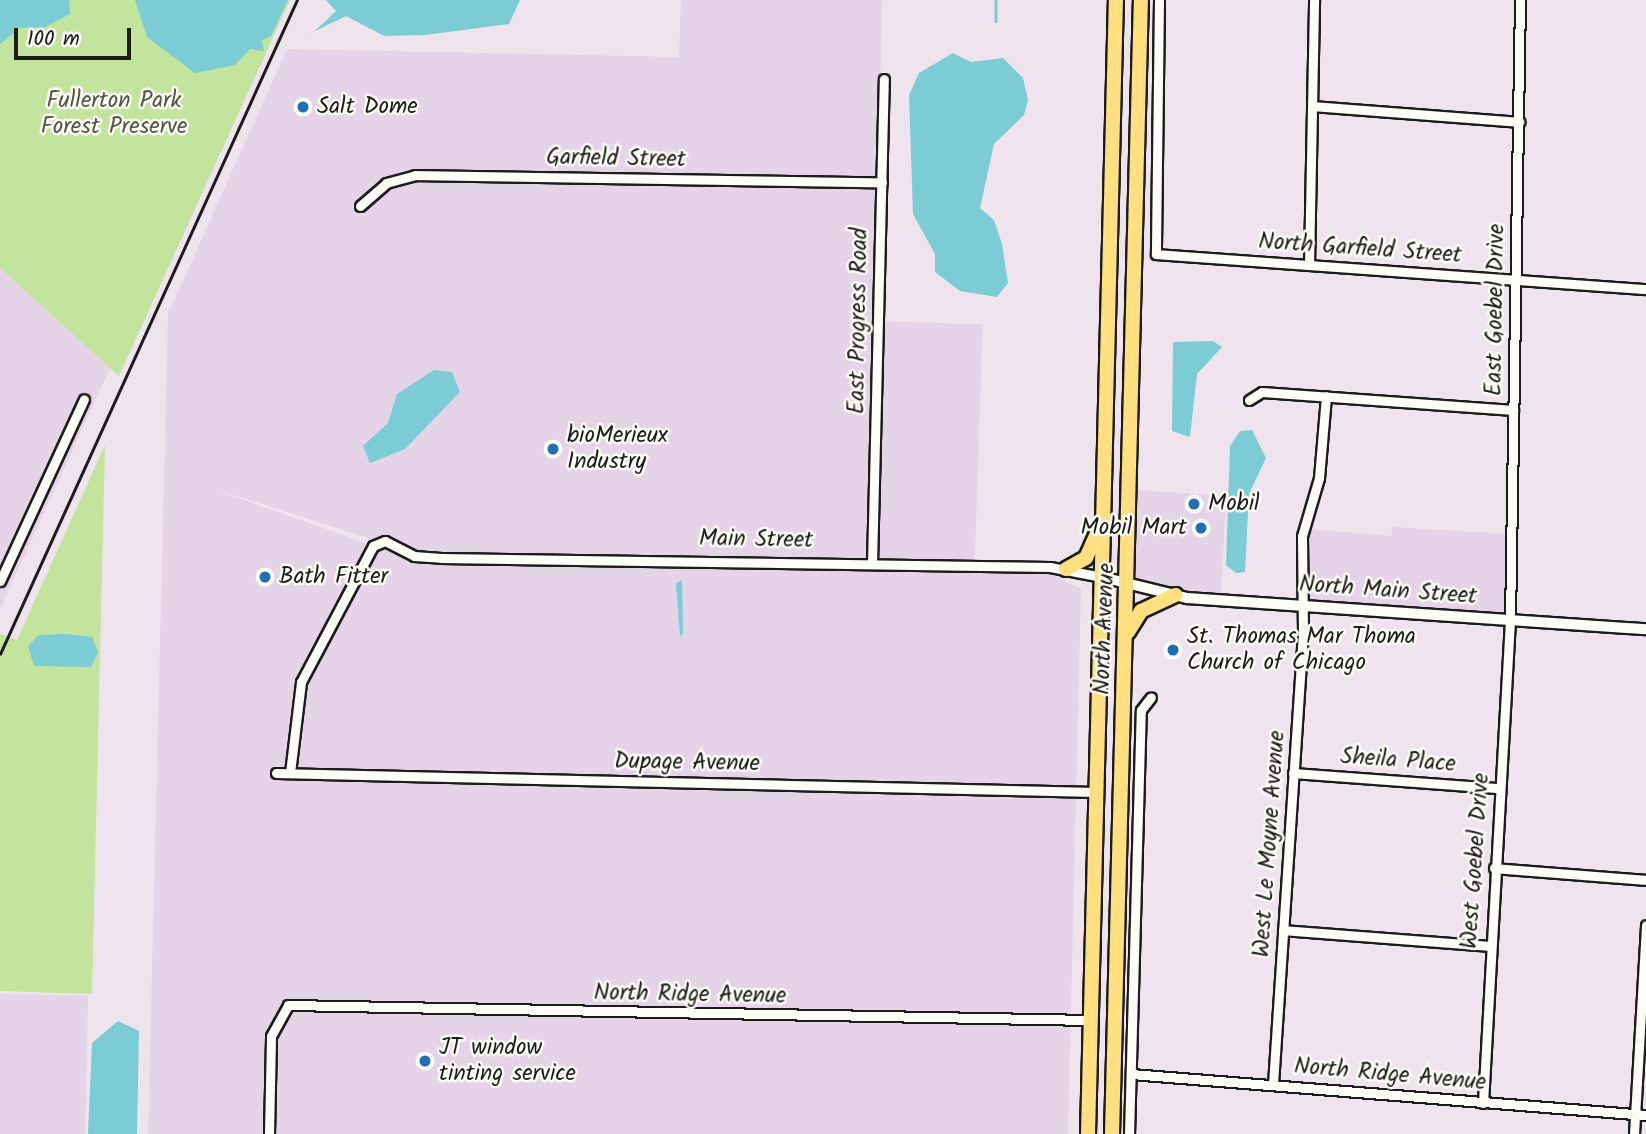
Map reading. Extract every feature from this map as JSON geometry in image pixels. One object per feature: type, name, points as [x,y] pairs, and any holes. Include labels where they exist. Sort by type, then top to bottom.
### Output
[{"type":"main road","name":"North Avenue","points":[[1088,1134],[1116,0]]},
{"type":"main road","name":"North Avenue","points":[[1112,1134],[1128,633],[1141,0]]},
{"type":"main road","points":[[1066,569],[1086,558],[1104,517]]},
{"type":"main road","points":[[1128,633],[1141,611],[1175,595]]},
{"type":"street","name":"North Garfield Street","points":[[1159,0],[1156,254],[1646,289]]},
{"type":"street","points":[[1310,265],[1314,0]]},
{"type":"street","name":"East Goebel Drive","points":[[1510,621],[1520,0]]},
{"type":"street","name":"East Progress Road","points":[[872,564],[884,79]]},
{"type":"street","points":[[1313,106],[1519,122]]},
{"type":"street","name":"Garfield Street","points":[[360,206],[386,183],[415,175],[882,182]]},
{"type":"street","points":[[1250,400],[1262,392],[1513,410]]},
{"type":"street","name":"West Le Moyne Avenue","points":[[1273,1084],[1304,606],[1302,536],[1319,478],[1325,396]]},
{"type":"street","points":[[0,581],[84,399]]},
{"type":"street","name":"Main Street","points":[[290,773],[301,682],[373,546],[385,541],[414,556],[441,558],[1066,569],[1129,584]]},
{"type":"street","name":"North Main Street","points":[[1129,584],[1175,595],[1646,629]]},
{"type":"street","name":"West Goebel Drive","points":[[1483,1103],[1489,946],[1510,621]]},
{"type":"street","name":"North Avenue","points":[[1129,1134],[1140,710],[1151,697]]},
{"type":"street","name":"Dupage Avenue","points":[[276,773],[1096,792]]},
{"type":"street","name":"Sheila Place","points":[[1293,773],[1499,788]]},
{"type":"street","points":[[1494,868],[1646,880]]},
{"type":"street","points":[[1634,1134],[1646,925]]},
{"type":"street","points":[[1283,930],[1489,946]]},
{"type":"street","name":"North Ridge Avenue","points":[[269,1134],[271,1036],[288,1005],[1091,1020]]},
{"type":"street","name":"North Ridge Avenue","points":[[1130,1074],[1646,1115]]},
{"type":"shaded area","points":[[681,0],[882,0],[870,561],[685,556],[663,563],[415,553],[202,485],[416,561],[1044,571],[1081,589],[1068,1134],[148,1134],[168,314],[287,49],[679,57]]},
{"type":"shaded area","points":[[0,268],[110,368],[0,609]]},
{"type":"shaded area","points":[[881,321],[983,325],[975,565],[873,562]]},
{"type":"shaded area","points":[[1134,490],[1226,496],[1221,595],[1133,581]]},
{"type":"shaded area","points":[[1392,527],[1510,534],[1508,619],[1306,603],[1305,529],[1392,536]]},
{"type":"shaded area","points":[[0,994],[88,996],[86,1134],[0,1134]]},
{"type":"green space","name":"Fullerton Park Forest Preserve","points":[[0,0],[290,0],[119,376],[0,268]]},
{"type":"green space","points":[[105,445],[92,994],[0,991],[0,634],[17,640]]},
{"type":"water","points":[[0,0],[69,0],[70,14],[45,27],[20,28],[0,44]]},
{"type":"water","points":[[135,0],[288,0],[271,36],[262,40],[264,51],[250,49],[235,65],[195,73],[147,37]]},
{"type":"water","points":[[326,0],[520,0],[509,24],[425,35],[384,36],[346,16],[315,31],[280,64],[336,11]]},
{"type":"water","points":[[953,53],[971,62],[1003,58],[1023,78],[1028,100],[1024,115],[994,144],[980,208],[994,220],[1002,244],[1008,283],[997,297],[960,291],[935,272],[935,254],[913,214],[909,95],[919,73]]},
{"type":"water","points":[[1213,341],[1222,347],[1197,374],[1190,437],[1172,431],[1173,342]]},
{"type":"water","points":[[434,370],[452,372],[460,392],[405,449],[370,463],[363,446],[388,423],[397,394]]},
{"type":"water","points":[[1252,430],[1266,458],[1249,494],[1245,572],[1236,573],[1226,565],[1230,446],[1240,431]]},
{"type":"water","points":[[682,580],[683,634],[680,636],[676,583]]},
{"type":"water","points":[[39,635],[92,637],[98,652],[91,667],[34,666],[28,646]]},
{"type":"water","points":[[118,1021],[139,1031],[137,1134],[88,1134],[92,1043]]},
{"type":"waterway","points":[[996,0],[996,21]]},
{"type":"railway","points":[[0,654],[297,0]]},
{"type":"place","name":"Salt Dome","points":[[303,107]]},
{"type":"place","name":"bioMerieux Industry","points":[[553,449]]},
{"type":"place","name":"Mobil","points":[[1194,504]]},
{"type":"place","name":"Mobil Mart","points":[[1201,528]]},
{"type":"place","name":"Bath Fitter","points":[[265,577]]},
{"type":"place","name":"St. Thomas Mar Thoma Church of Chicago","points":[[1173,650]]},
{"type":"place","name":"JT window tinting service","points":[[425,1061]]}]
